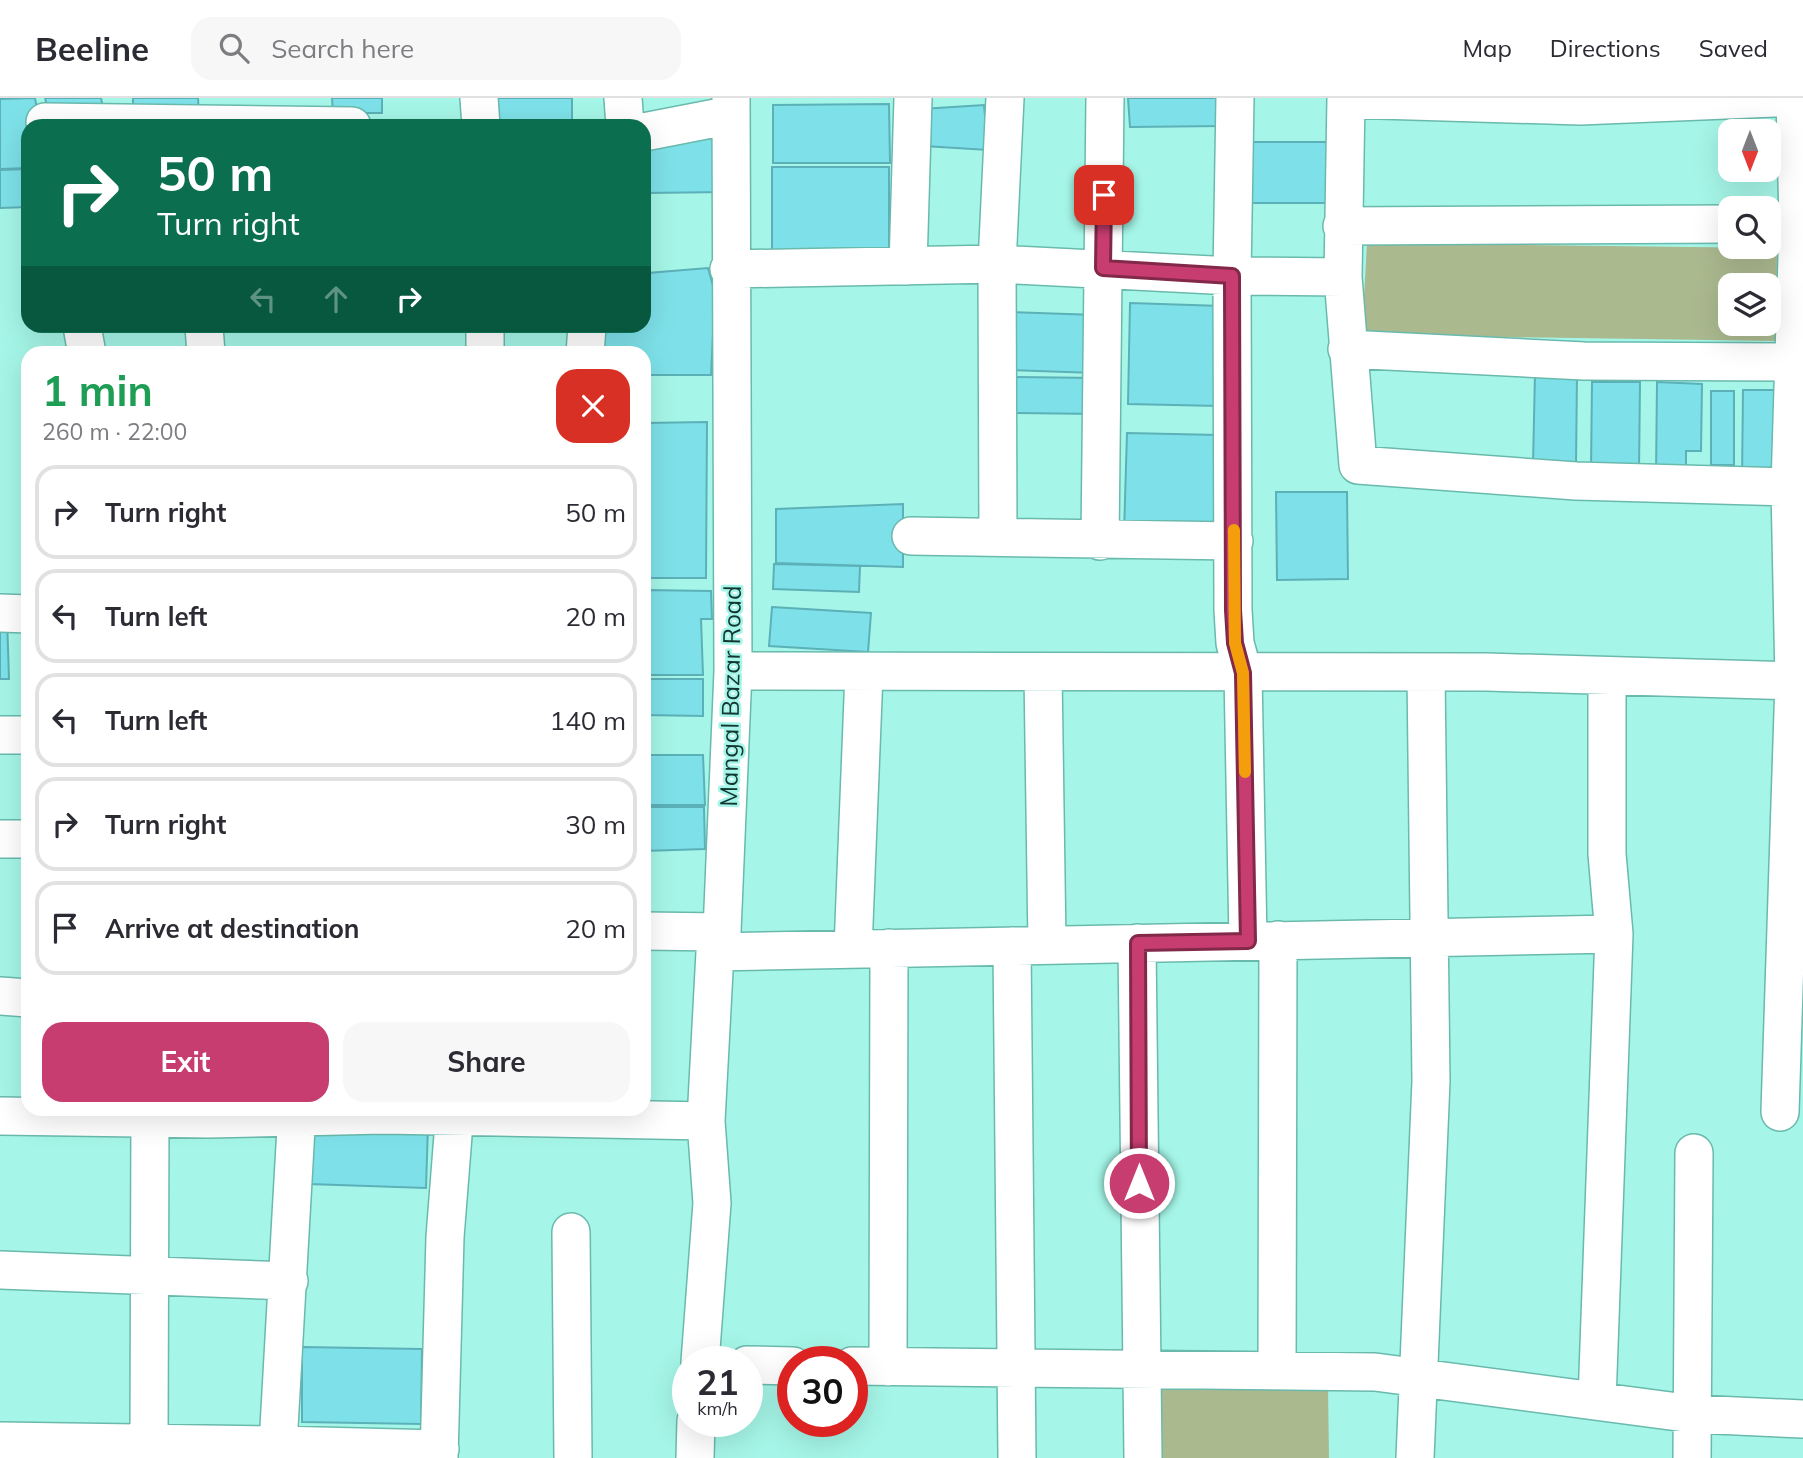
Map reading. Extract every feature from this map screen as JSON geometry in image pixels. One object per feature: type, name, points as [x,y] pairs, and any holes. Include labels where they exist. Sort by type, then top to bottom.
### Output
[{"type":"street","points":[[479,98],[480,119]]},
{"type":"street","points":[[623,98],[624,119]]},
{"type":"street","points":[[908,266],[913,98]]},
{"type":"street","points":[[998,536],[997,264],[1004,98]]},
{"type":"street","points":[[1100,541],[1105,98]]},
{"type":"street","points":[[1235,98],[1232,276],[1235,643],[1243,673],[1263,941],[1277,1371]]},
{"type":"street","points":[[1774,98],[1580,106],[1346,98],[1343,277],[1358,465],[1576,481],[1790,487]]},
{"type":"street","points":[[1780,1112],[1794,681],[1790,487],[1799,298],[1783,223],[1795,98]]},
{"type":"street","points":[[651,130],[731,106]]},
{"type":"street","name":"Mangal Bazar Road","points":[[701,1346],[712,1203],[706,1121],[719,942],[733,671],[729,269],[731,106]]},
{"type":"street","points":[[44,115],[125,119]]},
{"type":"street","points":[[314,119],[331,118]]},
{"type":"street","points":[[1342,226],[1718,224]]},
{"type":"street","points":[[729,269],[997,264],[1232,276],[1343,277]]},
{"type":"street","points":[[1348,349],[1584,361],[1794,362]]},
{"type":"street","points":[[911,536],[1234,541]]},
{"type":"street","points":[[0,613],[21,614]]},
{"type":"street","points":[[733,671],[1426,673],[1794,681]]},
{"type":"street","points":[[864,673],[871,948],[888,1367]]},
{"type":"street","points":[[1017,1458],[1016,1368],[1029,945],[1043,673]]},
{"type":"street","points":[[1415,1458],[1431,1081],[1426,673]]},
{"type":"street","points":[[1597,1401],[1614,934],[1607,854],[1607,676]]},
{"type":"street","points":[[0,735],[21,735]]},
{"type":"street","points":[[0,839],[21,839]]},
{"type":"street","points":[[651,932],[719,942],[871,948],[1614,934]]},
{"type":"street","points":[[1138,943],[1140,1370],[1143,1458]]},
{"type":"street","points":[[0,996],[21,998]]},
{"type":"street","points":[[0,1116],[21,1116]]},
{"type":"street","points":[[149,1443],[152,1276],[150,1116]]},
{"type":"street","points":[[278,1445],[297,1116]]},
{"type":"street","points":[[0,1441],[278,1445],[440,1453],[445,1237],[454,1116]]},
{"type":"street","points":[[598,1116],[706,1121]]},
{"type":"street","points":[[1692,1458],[1694,1153]]},
{"type":"street","points":[[571,1232],[573,1458]]},
{"type":"street","points":[[0,1270],[289,1281]]},
{"type":"street","points":[[868,1366],[1374,1372],[1693,1414],[1803,1419]]},
{"type":"street","points":[[695,1458],[696,1437]]},
{"type":"green space","points":[[1367,243],[1718,247],[1718,259],[1777,259],[1777,273],[1718,273],[1718,336],[1776,336],[1776,341],[1362,335]]},
{"type":"green space","points":[[1161,1381],[1328,1387],[1329,1458],[1162,1458]]},
{"type":"building","points":[[35,98],[39,119],[21,119],[21,168],[0,169],[0,99]]},
{"type":"building","points":[[45,98],[101,98],[103,108],[49,114]]},
{"type":"building","points":[[133,98],[198,98],[199,117],[133,116]]},
{"type":"building","points":[[332,98],[382,98],[382,113],[333,113]]},
{"type":"building","points":[[485,98],[572,98],[572,119],[486,119]]},
{"type":"building","points":[[1128,98],[1219,98],[1222,126],[1130,127]]},
{"type":"building","points":[[889,104],[890,163],[773,163],[773,105]]},
{"type":"building","points":[[984,105],[988,150],[924,146],[922,109]]},
{"type":"building","points":[[726,137],[726,192],[651,193],[651,138]]},
{"type":"building","points":[[1238,142],[1335,142],[1335,203],[1238,203]]},
{"type":"building","points":[[772,167],[889,167],[889,254],[772,254]]},
{"type":"building","points":[[21,169],[21,207],[0,208],[0,170]]},
{"type":"building","points":[[708,268],[715,293],[711,375],[651,375],[651,346],[593,346],[593,333],[651,333],[651,273]]},
{"type":"building","points":[[1130,303],[1221,306],[1219,406],[1128,404]]},
{"type":"building","points":[[1007,312],[1096,315],[1094,373],[1005,370]]},
{"type":"building","points":[[1535,373],[1577,374],[1576,465],[1533,465]]},
{"type":"building","points":[[1005,377],[1098,378],[1098,414],[1005,413]]},
{"type":"building","points":[[1592,382],[1640,382],[1639,472],[1591,471]]},
{"type":"building","points":[[1657,382],[1702,384],[1701,451],[1686,451],[1686,477],[1656,477]]},
{"type":"building","points":[[1743,390],[1775,390],[1774,482],[1742,481]]},
{"type":"building","points":[[1711,391],[1734,391],[1734,465],[1711,465]]},
{"type":"building","points":[[707,422],[706,578],[651,578],[651,423]]},
{"type":"building","points":[[1127,433],[1218,435],[1216,535],[1124,533]]},
{"type":"building","points":[[1276,492],[1347,492],[1348,579],[1277,580]]},
{"type":"building","points":[[903,504],[903,567],[776,563],[776,509]]},
{"type":"building","points":[[774,564],[860,566],[859,592],[773,589]]},
{"type":"building","points":[[651,590],[711,591],[712,619],[701,619],[703,675],[651,675]]},
{"type":"building","points":[[772,607],[871,613],[868,652],[769,646]]},
{"type":"building","points":[[0,617],[7,617],[9,679],[0,679]]},
{"type":"building","points":[[651,679],[703,679],[703,716],[651,715]]},
{"type":"building","points":[[651,755],[703,755],[705,805],[651,805]]},
{"type":"building","points":[[651,807],[704,807],[705,849],[651,851]]},
{"type":"building","points":[[311,1123],[428,1125],[426,1188],[309,1184]]},
{"type":"building","points":[[302,1347],[422,1349],[421,1424],[302,1422]]},
{"type":"slow traffic","points":[[1234,530],[1233,610],[1235,643],[1243,673],[1245,772]]},
{"type":"route","points":[[1104,195],[1103,268],[1232,276],[1233,610],[1235,643],[1243,673],[1248,941],[1138,943],[1139,1183]]}]
